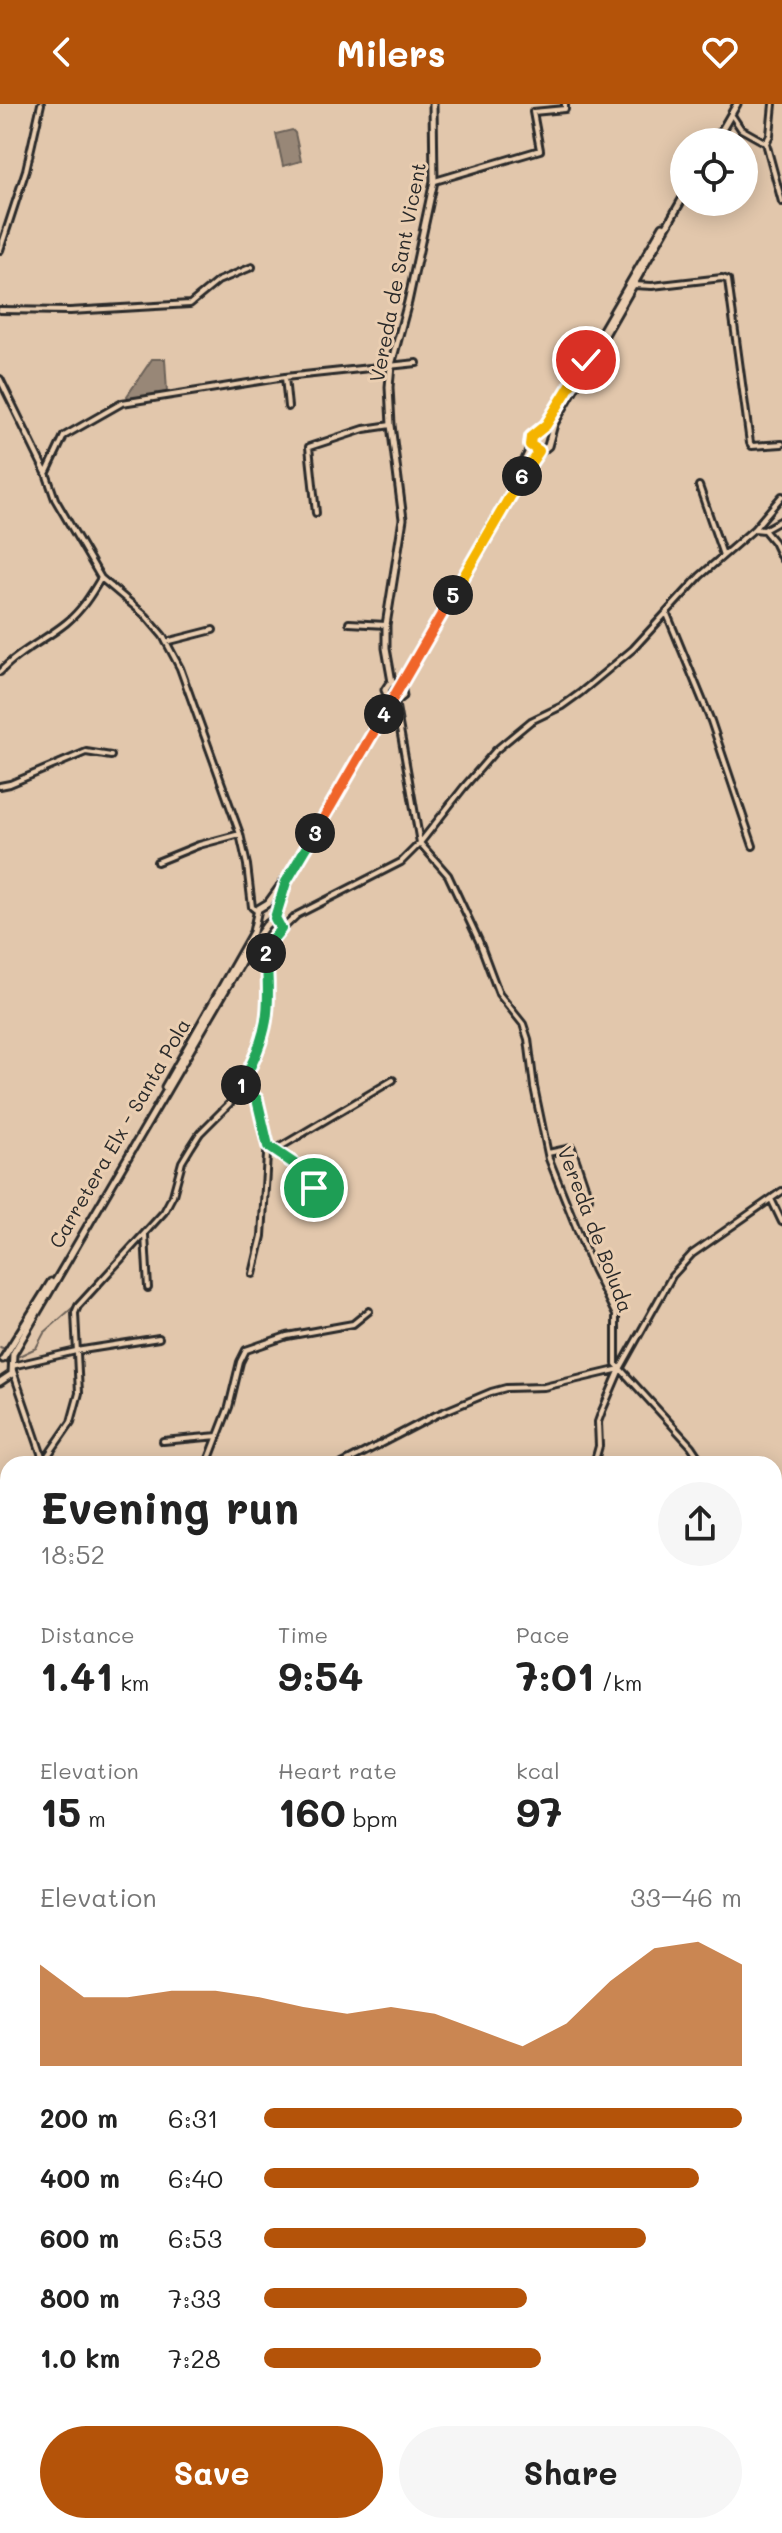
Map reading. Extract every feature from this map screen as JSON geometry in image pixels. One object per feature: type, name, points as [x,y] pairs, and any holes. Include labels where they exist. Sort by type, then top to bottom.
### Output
[{"type":"main road","name":"Vereda de Sant Vicent","points":[[397,683],[386,648],[386,625],[403,519],[391,425],[391,365],[434,181],[433,104]]},
{"type":"main road","points":[[722,128],[735,104]]},
{"type":"main road","points":[[265,906],[275,915],[286,882],[392,700],[397,683],[524,466],[531,437],[539,432],[560,404],[671,216]]},
{"type":"main road","points":[[392,700],[385,690],[397,683],[500,512],[539,451],[546,449],[554,424],[672,216]]},
{"type":"main road","points":[[539,432],[545,433],[549,439]]},
{"type":"main road","points":[[530,445],[539,451]]},
{"type":"main road","points":[[268,924],[257,920],[257,911],[265,906],[282,884],[392,700]]},
{"type":"main road","name":"Carretera Elx - Santa Pola","points":[[12,1367],[13,1354],[115,1178],[275,915]]},
{"type":"main road","name":"Carretera Elx - Santa Pola","points":[[2,1360],[11,1350],[151,1110],[257,920]]},
{"type":"main road","points":[[1,1380],[10,1377],[12,1367],[2,1360]]},
{"type":"street","points":[[0,250],[26,170],[41,104]]},
{"type":"street","points":[[434,181],[540,150],[533,112],[565,109],[565,104]]},
{"type":"street","points":[[773,104],[770,135],[766,143],[782,202]]},
{"type":"street","points":[[733,117],[741,129],[766,143]]},
{"type":"street","points":[[0,310],[70,311],[190,304],[218,281],[252,267]]},
{"type":"street","points":[[633,285],[728,280],[750,443],[752,446],[782,444]]},
{"type":"street","points":[[46,473],[64,436],[122,403],[285,377],[417,363]]},
{"type":"street","points":[[285,377],[288,407]]},
{"type":"street","points":[[0,379],[46,473],[55,499],[101,578],[146,616],[166,642],[180,668],[240,834],[252,907],[257,911]]},
{"type":"street","points":[[316,513],[309,447],[364,429],[391,425]]},
{"type":"street","points":[[699,486],[723,555]]},
{"type":"street","points":[[47,1456],[71,1422],[79,1393],[75,1313],[78,1306],[164,1212],[173,1195],[182,1162],[200,1133],[231,1102],[261,1042],[270,993],[267,946],[297,915],[401,862],[496,750],[531,721],[562,706],[607,672],[667,614],[700,576],[754,529],[782,496]]},
{"type":"street","points":[[754,529],[764,530],[782,520]]},
{"type":"street","points":[[764,530],[782,559]]},
{"type":"street","points":[[0,672],[9,662],[68,622],[85,604],[101,578]]},
{"type":"street","points":[[667,614],[711,721],[753,846]]},
{"type":"street","points":[[349,623],[386,625]]},
{"type":"street","points":[[166,642],[213,630]]},
{"type":"street","points":[[392,700],[420,843]]},
{"type":"street","points":[[0,786],[86,752],[111,756]]},
{"type":"street","points":[[157,862],[199,845],[240,834]]},
{"type":"street","name":"Vereda de Boluda","points":[[420,843],[448,875],[479,941],[499,994],[523,1024],[548,1153],[593,1269],[616,1315],[616,1364],[620,1369]]},
{"type":"street","points":[[275,915],[279,931]]},
{"type":"street","points":[[268,924],[279,931]]},
{"type":"street","points":[[275,1150],[393,1080]]},
{"type":"street","points":[[239,1088],[257,1099],[268,1146],[262,1236],[253,1274]]},
{"type":"street","points":[[268,1146],[305,1171],[314,1188]]},
{"type":"street","points":[[548,1153],[572,1148],[589,1198]]},
{"type":"street","points":[[596,1456],[598,1422],[620,1369],[672,1276],[692,1254],[782,1191]]},
{"type":"street","points":[[771,1199],[782,1222]]},
{"type":"street","points":[[145,1235],[148,1288]]},
{"type":"street","points":[[210,1456],[246,1350],[287,1336],[353,1324],[369,1311]]},
{"type":"street","points":[[41,1456],[12,1367],[76,1351],[159,1338]]},
{"type":"street","points":[[357,1456],[436,1415],[491,1392],[506,1388],[544,1387],[620,1369]]},
{"type":"street","points":[[620,1369],[698,1456]]},
{"type":"street","points":[[163,1441],[218,1436]]},
{"type":"shaded area","points":[[292,130],[301,161],[283,166],[276,134]]},
{"type":"shaded area","points":[[152,359],[165,359],[167,392],[129,399],[127,396]]},
{"type":"waterway","points":[[19,1356],[36,1348],[44,1333],[79,1302]]},
{"type":"waterway","points":[[0,1347],[5,1349]]},
{"type":"route","points":[[314,1188],[305,1171],[268,1146],[257,1099],[239,1088],[253,1063],[268,1015],[270,993],[266,953],[267,946],[281,929],[275,918],[280,896],[500,512],[539,451],[530,445],[531,437],[546,425],[586,360]]}]
